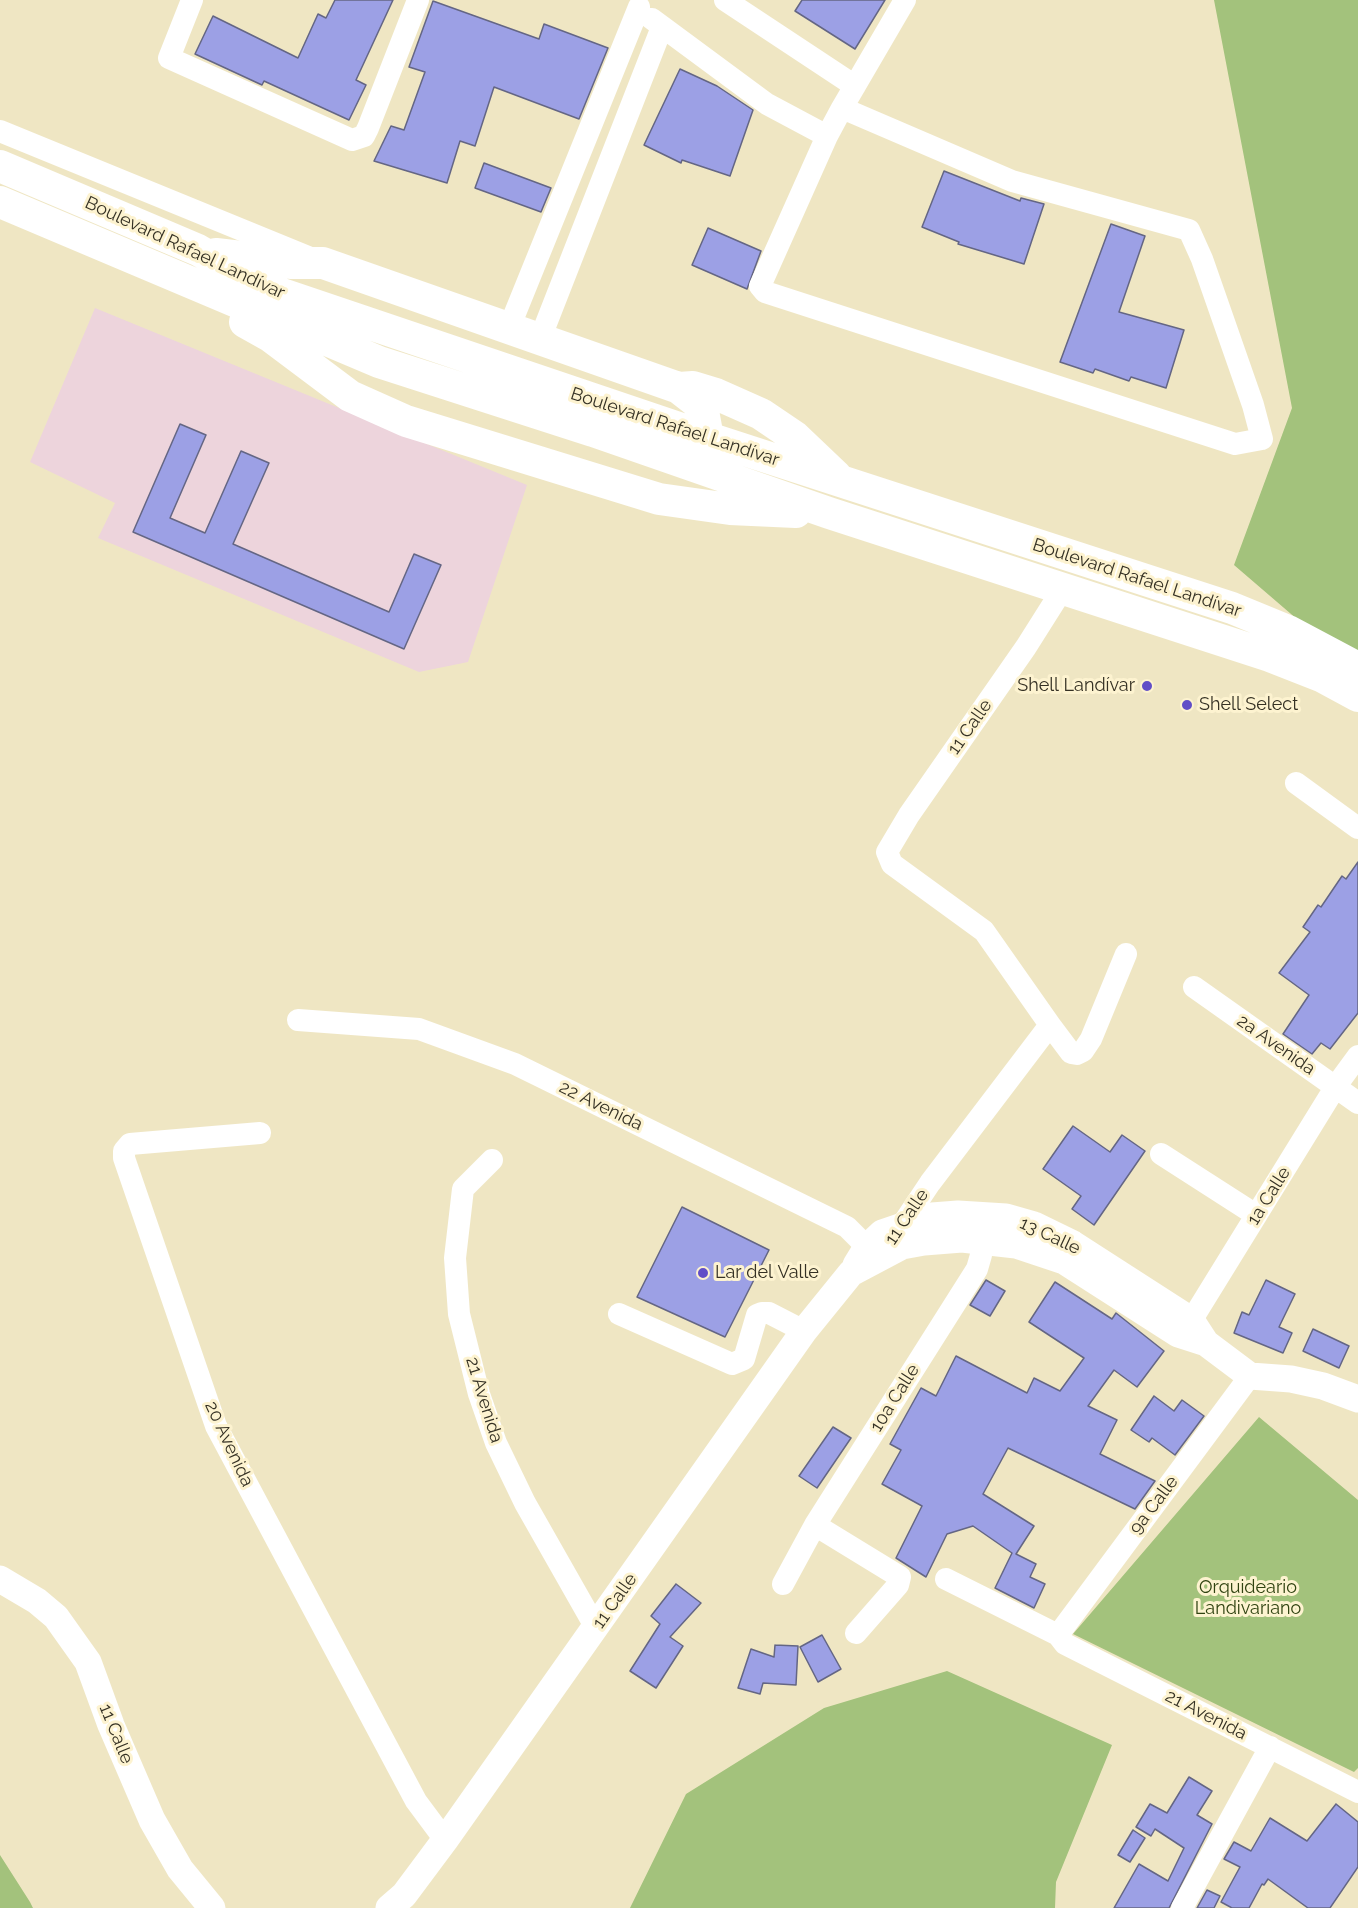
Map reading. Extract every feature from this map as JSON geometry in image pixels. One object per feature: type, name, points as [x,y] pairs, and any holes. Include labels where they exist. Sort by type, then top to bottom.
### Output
[{"type":"main road","name":"Boulevard Rafael Landívar","points":[[0,166],[198,250],[264,288],[708,438],[1232,608],[1288,631],[1358,668]]},
{"type":"main road","name":"Boulevard Rafael Landívar","points":[[0,202],[379,362],[1062,590],[1270,656],[1321,676],[1358,696]]},
{"type":"main road","points":[[57,225],[114,266],[257,328],[343,392],[366,405],[405,421],[659,499],[730,509],[829,513]]},
{"type":"main road","points":[[198,250],[237,258],[323,263],[679,388],[697,402],[703,411],[708,438],[690,482],[659,499]]},
{"type":"main road","points":[[679,388],[693,387],[716,394],[779,424],[841,481]]},
{"type":"street","points":[[192,0],[169,58],[352,140],[364,136],[368,128],[417,0]]},
{"type":"street","points":[[725,0],[855,86]]},
{"type":"street","points":[[842,108],[1012,181],[1189,230],[1202,259],[1253,405],[1262,439],[1235,444],[765,292],[760,286],[827,136],[842,108],[905,0]]},
{"type":"street","points":[[509,328],[579,154],[634,4],[767,104],[827,136]]},
{"type":"street","points":[[540,339],[662,27]]},
{"type":"street","points":[[0,131],[323,263]]},
{"type":"street","points":[[579,154],[609,162]]},
{"type":"street","points":[[544,242],[574,252]]},
{"type":"street","name":"11 Calle","points":[[900,1227],[1050,1025],[984,931],[892,864],[888,852],[909,815],[1026,647],[1062,590]]},
{"type":"street","points":[[1296,783],[1358,828]]},
{"type":"street","points":[[1050,1025],[1071,1053],[1083,1051],[1091,1039],[1126,954]]},
{"type":"street","name":"2a Avenida","points":[[1194,987],[1358,1103]]},
{"type":"street","name":"22 Avenida","points":[[298,1020],[419,1029],[515,1064],[848,1227],[874,1251]]},
{"type":"street","name":"1a Calle","points":[[1193,1333],[1257,1215],[1336,1086],[1358,1056]]},
{"type":"street","name":"20 Avenida","points":[[260,1133],[130,1144],[124,1151],[124,1158],[216,1426],[416,1801],[444,1840]]},
{"type":"street","points":[[1161,1154],[1257,1215]]},
{"type":"street","name":"21 Avenida","points":[[492,1160],[463,1189],[455,1258],[459,1314],[479,1394],[496,1443],[525,1503],[596,1628]]},
{"type":"street","points":[[958,1214],[973,1227],[980,1240]]},
{"type":"street","name":"13 Calle","points":[[874,1251],[882,1233],[932,1216],[958,1214],[1006,1217],[1034,1225],[1073,1244],[1250,1376]]},
{"type":"street","name":"13 Calle","points":[[874,1251],[924,1242],[980,1240],[1027,1248],[1064,1262],[1193,1333]]},
{"type":"street","name":"10a Calle","points":[[783,1584],[815,1525],[977,1269],[981,1255],[980,1240]]},
{"type":"street","name":"11 Calle","points":[[389,1908],[404,1894],[444,1840],[804,1331],[850,1274],[874,1251]]},
{"type":"street","points":[[619,1314],[732,1364],[744,1359],[757,1315],[769,1313],[804,1331]]},
{"type":"street","points":[[1250,1376],[1291,1379],[1323,1386],[1358,1399]]},
{"type":"street","name":"9a Calle","points":[[1058,1635],[1250,1376]]},
{"type":"street","points":[[815,1525],[900,1577],[898,1585],[855,1633]]},
{"type":"street","name":"11 Calle","points":[[0,1579],[37,1601],[56,1617],[88,1662],[111,1725],[152,1820],[180,1869],[212,1908]]},
{"type":"street","name":"21 Avenida","points":[[946,1579],[1058,1635],[1065,1644],[1358,1792]]},
{"type":"street","points":[[1182,1908],[1270,1747]]},
{"type":"shaded area","points":[[95,308],[527,485],[468,662],[419,672],[98,538],[115,503],[30,462]]},
{"type":"green space","points":[[1214,0],[1358,0],[1358,657],[1298,620],[1234,565],[1292,408]]},
{"type":"green space","name":"Orquideario Landivariano","points":[[1259,1417],[1358,1500],[1358,1768],[1354,1772],[1073,1634]]},
{"type":"green space","points":[[947,1671],[1112,1745],[1056,1882],[1055,1908],[630,1908],[686,1794],[824,1708]]},
{"type":"green space","points":[[0,1855],[30,1902],[33,1908],[0,1908]]},
{"type":"building","points":[[335,0],[393,0],[356,80],[366,85],[349,120],[264,81],[262,85],[195,54],[213,16],[298,58],[318,14],[326,18]]},
{"type":"building","points":[[802,0],[885,0],[855,49],[795,11]]},
{"type":"building","points":[[433,1],[539,39],[544,24],[608,48],[579,119],[494,87],[475,146],[460,141],[447,183],[374,161],[391,126],[404,130],[425,72],[409,67]]},
{"type":"building","points":[[680,69],[717,86],[753,110],[730,176],[682,160],[681,163],[644,145]]},
{"type":"building","points":[[484,163],[551,188],[541,212],[475,188]]},
{"type":"building","points":[[944,171],[1020,201],[1021,198],[1044,204],[1024,264],[958,244],[959,242],[922,227]]},
{"type":"building","points":[[1111,224],[1145,236],[1119,312],[1184,330],[1166,388],[1131,377],[1129,381],[1095,369],[1093,373],[1060,362]]},
{"type":"building","points":[[708,228],[761,251],[747,289],[692,265]]},
{"type":"building","points":[[180,424],[206,435],[170,518],[205,533],[241,451],[269,463],[233,544],[389,612],[414,554],[441,565],[404,649],[133,532]]},
{"type":"building","points":[[1358,862],[1358,1013],[1330,1049],[1321,1043],[1312,1054],[1283,1034],[1309,995],[1279,973],[1310,932],[1303,927],[1318,905],[1321,907],[1342,876],[1346,879]]},
{"type":"building","points":[[1073,1126],[1110,1152],[1122,1135],[1145,1151],[1094,1225],[1072,1209],[1081,1196],[1043,1169]]},
{"type":"building","name":"Lar del Valle","points":[[682,1207],[769,1250],[725,1337],[637,1297]]},
{"type":"building","points":[[986,1280],[1005,1291],[990,1316],[970,1305]]},
{"type":"building","points":[[1266,1280],[1295,1294],[1279,1327],[1292,1333],[1283,1353],[1234,1333],[1242,1312],[1249,1315]]},
{"type":"building","points":[[1055,1282],[1112,1319],[1116,1313],[1164,1351],[1137,1387],[1114,1370],[1088,1406],[1117,1420],[1100,1454],[1155,1481],[1135,1509],[1008,1448],[983,1494],[1034,1526],[1016,1554],[1036,1564],[1030,1577],[1045,1584],[1034,1608],[995,1588],[1012,1553],[973,1526],[947,1534],[926,1577],[896,1558],[922,1506],[882,1484],[901,1450],[890,1444],[921,1388],[936,1396],[956,1356],[1027,1393],[1034,1378],[1060,1391],[1084,1358],[1029,1322]]},
{"type":"building","points":[[1313,1329],[1349,1346],[1339,1368],[1303,1351]]},
{"type":"building","points":[[1154,1396],[1174,1411],[1182,1400],[1204,1416],[1175,1455],[1152,1438],[1149,1442],[1131,1430]]},
{"type":"building","points":[[833,1427],[851,1438],[817,1488],[799,1476]]},
{"type":"building","points":[[676,1584],[701,1603],[670,1637],[683,1646],[656,1688],[630,1671],[660,1624],[651,1616]]},
{"type":"building","points":[[822,1635],[841,1669],[818,1682],[800,1647]]},
{"type":"building","points":[[775,1645],[798,1646],[796,1685],[763,1683],[760,1694],[738,1688],[751,1649],[774,1657]]},
{"type":"building","points":[[1189,1777],[1212,1791],[1197,1815],[1212,1824],[1169,1908],[1114,1908],[1139,1864],[1168,1881],[1184,1848],[1155,1829],[1151,1836],[1136,1827],[1150,1804],[1167,1813]]},
{"type":"building","points":[[1336,1804],[1358,1822],[1358,1867],[1330,1908],[1308,1908],[1268,1879],[1264,1885],[1262,1884],[1249,1908],[1232,1908],[1221,1902],[1240,1867],[1224,1859],[1234,1842],[1251,1851],[1270,1818],[1307,1841]]},
{"type":"building","points":[[1133,1830],[1145,1838],[1130,1862],[1118,1855]]},
{"type":"building","points":[[1207,1890],[1220,1896],[1214,1908],[1197,1908]]},
{"type":"place","name":"Shell Landívar","points":[[1147,686]]},
{"type":"place","name":"Shell Select","points":[[1187,705]]},
{"type":"place","name":"Lar del Valle","points":[[703,1273]]}]
